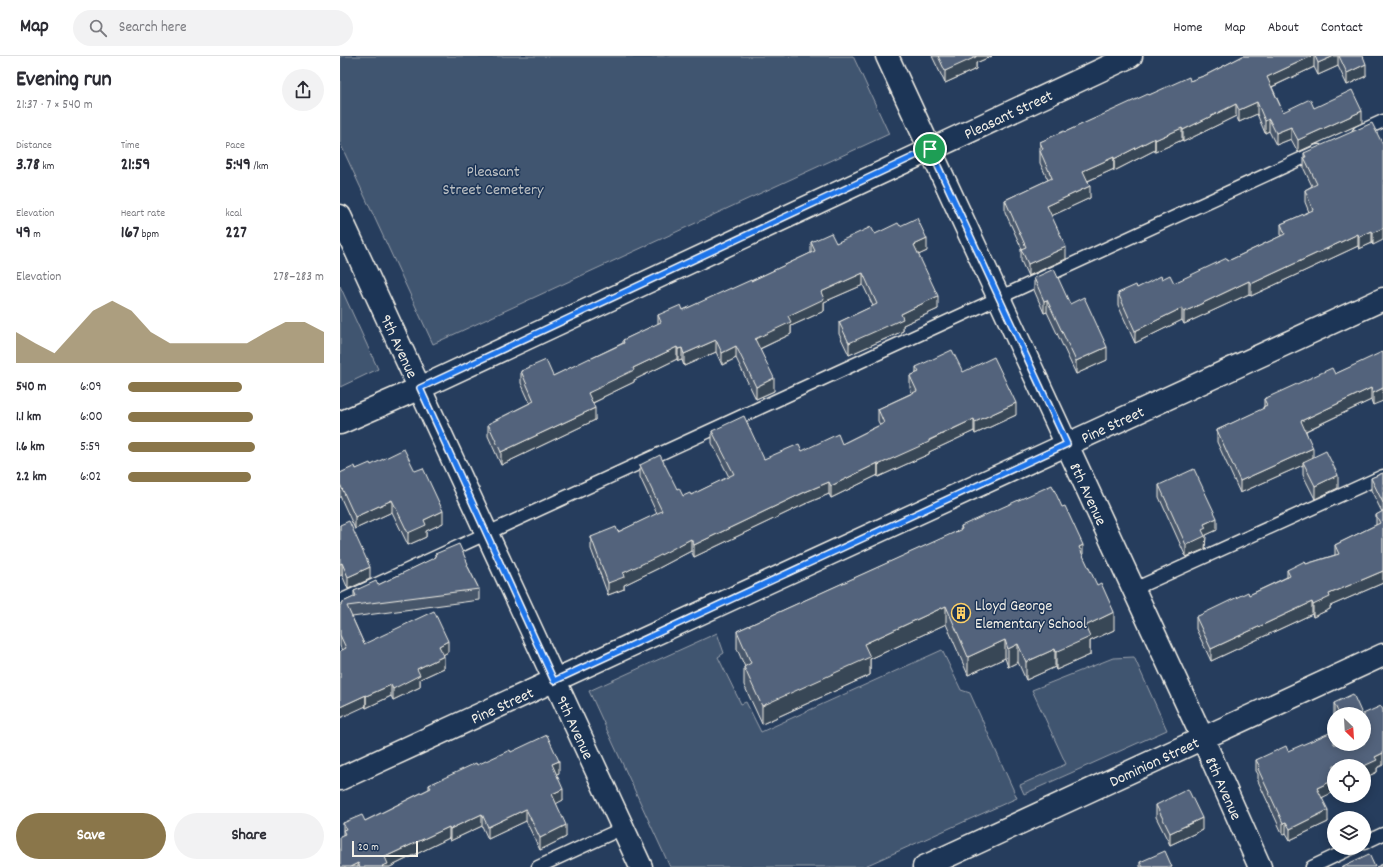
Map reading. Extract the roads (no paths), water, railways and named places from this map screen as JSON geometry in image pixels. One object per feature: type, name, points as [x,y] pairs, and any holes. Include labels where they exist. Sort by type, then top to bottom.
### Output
[{"type":"street","name":"8th Avenue","points":[[887,56],[1134,588],[1260,867]]},
{"type":"street","name":"Pleasant Street","points":[[340,423],[420,388],[1131,56]]},
{"type":"street","name":"9th Avenue","points":[[340,216],[641,867]]},
{"type":"street","name":"Pine Street","points":[[340,779],[1383,299]]},
{"type":"street","name":"Dominion Street","points":[[924,867],[1383,655]]},
{"type":"lane","points":[[1347,138],[1383,121]]},
{"type":"lane","points":[[340,601],[1325,148]]},
{"type":"lane","points":[[1134,588],[1383,476]]},
{"type":"lane","points":[[538,867],[623,828]]},
{"type":"lane","points":[[1371,840],[1383,834]]},
{"type":"lane","points":[[1312,867],[1337,855]]},
{"type":"place","name":"Lloyd George Elementary School","points":[[961,613]]},
{"type":"park label","name":"Pleasant Street Cemetery","points":[[493,179]]}]
